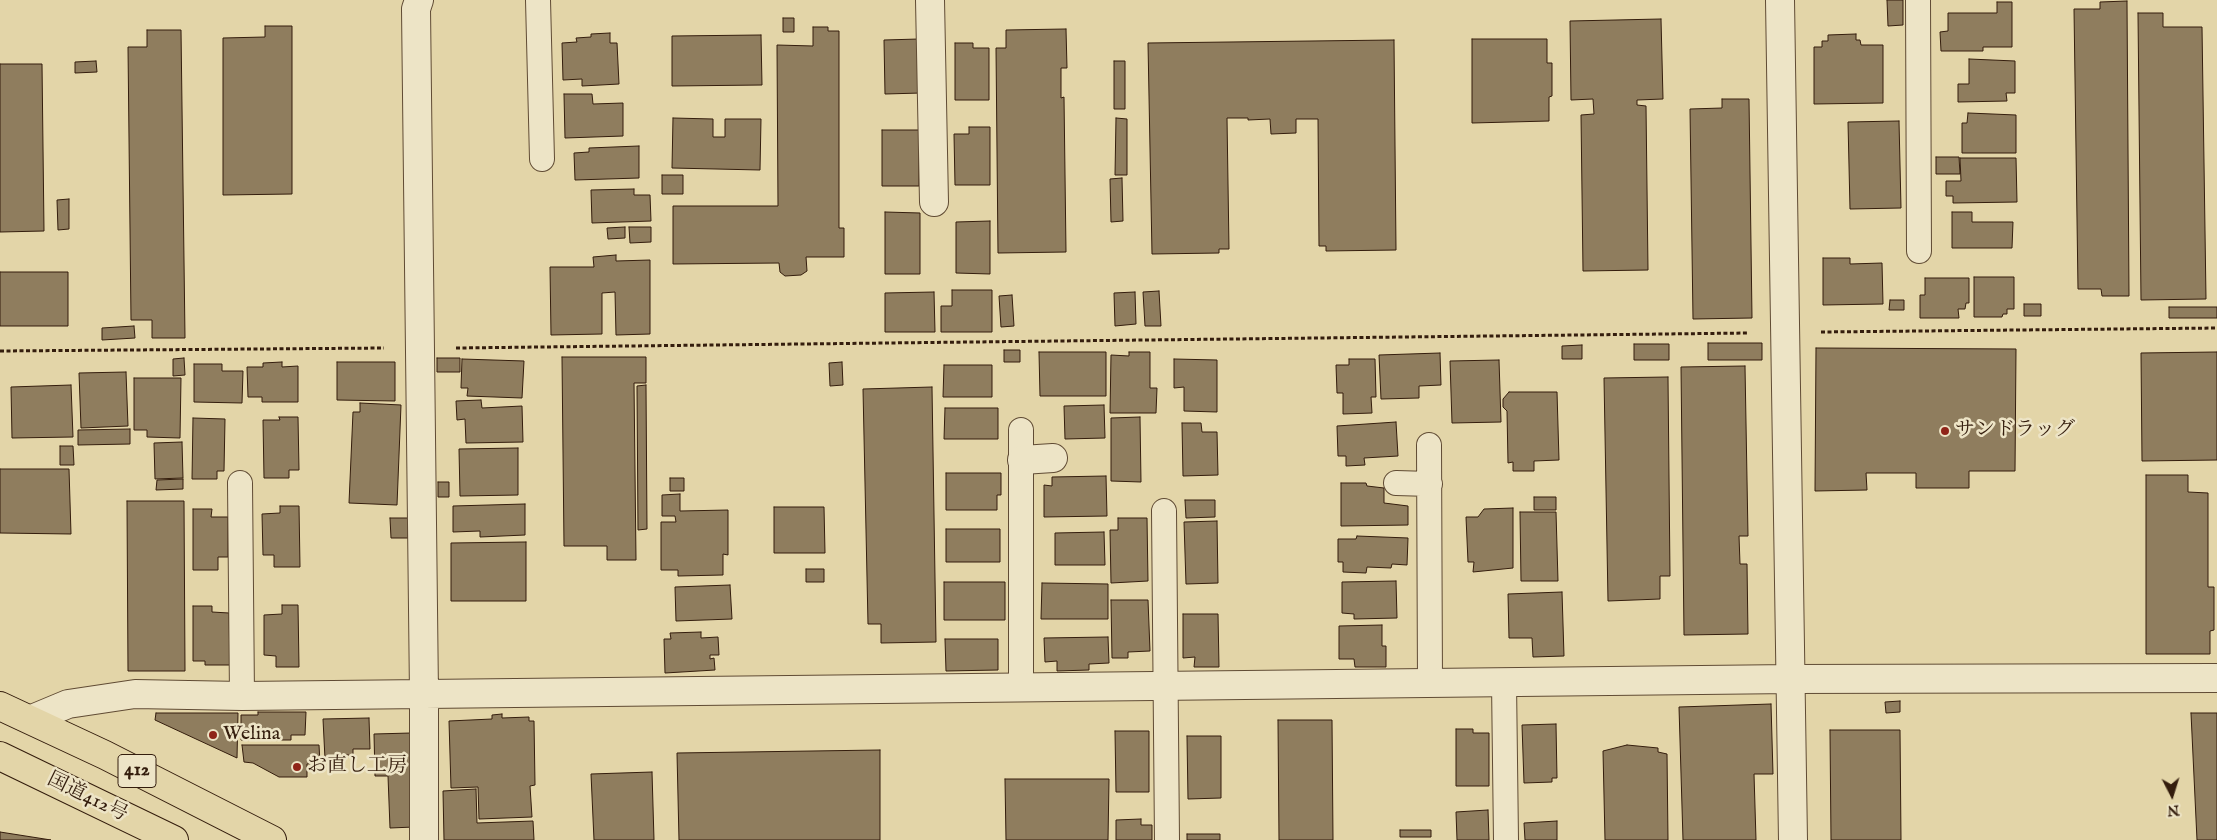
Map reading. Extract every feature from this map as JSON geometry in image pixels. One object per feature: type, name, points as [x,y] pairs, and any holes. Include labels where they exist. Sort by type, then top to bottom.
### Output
[{"type":"highway","name":"412","points":[[0,706],[32,719],[272,840]]},
{"type":"highway","name":"国道412号","points":[[0,756],[174,840]]},
{"type":"street","points":[[419,0],[416,9],[421,348],[424,840]]},
{"type":"street","points":[[930,0],[934,202]]},
{"type":"street","points":[[1780,0],[1793,840]]},
{"type":"street","points":[[1022,460],[1053,458]]},
{"type":"street","points":[[32,719],[68,704],[135,694],[242,696],[1792,679],[2217,678]]},
{"type":"lane","points":[[538,0],[542,159]]},
{"type":"lane","points":[[1918,0],[1919,251]]},
{"type":"lane","points":[[1021,430],[1021,687]]},
{"type":"lane","points":[[1429,445],[1430,683]]},
{"type":"lane","points":[[240,483],[242,696]]},
{"type":"lane","points":[[1396,483],[1430,484]]},
{"type":"lane","points":[[1164,511],[1167,840]]},
{"type":"lane","points":[[1504,682],[1506,840]]},
{"type":"path","points":[[0,351],[2217,328]]},
{"type":"building","points":[[1887,0],[1903,0],[1903,25],[1888,26]]},
{"type":"building","points":[[2127,1],[2129,296],[2102,296],[2101,289],[2078,289],[2074,9],[2100,9],[2100,2]]},
{"type":"building","points":[[1997,2],[2012,2],[2012,47],[1983,47],[1983,51],[1941,51],[1940,32],[1948,31],[1948,13],[1997,13]]},
{"type":"building","points":[[2138,13],[2163,13],[2163,27],[2202,27],[2206,299],[2141,300]]},
{"type":"building","points":[[783,18],[794,18],[794,32],[783,32]]},
{"type":"building","points":[[1661,19],[1663,99],[1637,100],[1637,105],[1646,106],[1648,270],[1583,271],[1581,115],[1594,114],[1593,99],[1571,100],[1570,21]]},
{"type":"building","points":[[265,26],[292,26],[292,194],[223,195],[223,38],[265,37]]},
{"type":"building","points":[[813,27],[828,27],[828,31],[839,31],[839,228],[844,228],[844,257],[806,257],[807,271],[801,275],[785,276],[780,272],[779,263],[673,264],[673,206],[778,206],[777,45],[813,46]]},
{"type":"building","points":[[1066,29],[1067,68],[1061,68],[1061,98],[1064,97],[1066,252],[998,253],[996,48],[1006,48],[1006,30]]},
{"type":"building","points":[[147,30],[181,30],[185,338],[152,338],[152,320],[131,320],[128,47],[147,47]]},
{"type":"building","points":[[610,33],[610,43],[617,43],[619,84],[582,86],[582,79],[563,80],[562,43],[577,42],[576,38],[591,37],[591,34]]},
{"type":"building","points":[[1856,34],[1856,40],[1860,40],[1861,45],[1883,45],[1883,103],[1814,104],[1814,47],[1822,47],[1822,41],[1828,41],[1828,35]]},
{"type":"building","points":[[761,35],[762,85],[672,86],[672,36]]},
{"type":"building","points":[[919,39],[921,93],[885,94],[884,40]]},
{"type":"building","points":[[1472,39],[1547,39],[1547,63],[1552,63],[1552,96],[1549,97],[1549,121],[1472,123]]},
{"type":"building","points":[[1394,40],[1396,250],[1326,251],[1326,246],[1319,246],[1318,119],[1296,119],[1296,133],[1271,134],[1270,119],[1248,120],[1248,118],[1227,118],[1229,249],[1219,249],[1219,253],[1152,254],[1148,43]]},
{"type":"building","points":[[955,43],[973,43],[973,48],[989,48],[989,100],[955,100]]},
{"type":"building","points":[[1969,59],[2015,61],[2015,93],[2006,93],[2007,101],[1958,102],[1958,84],[1969,84]]},
{"type":"building","points":[[96,61],[97,72],[75,73],[75,62]]},
{"type":"building","points":[[1114,61],[1125,61],[1125,109],[1114,109]]},
{"type":"building","points":[[0,64],[42,64],[44,231],[0,232]]},
{"type":"building","points":[[564,94],[592,94],[593,104],[623,103],[623,136],[565,138]]},
{"type":"building","points":[[1722,99],[1749,99],[1752,318],[1693,319],[1690,109],[1722,108]]},
{"type":"building","points":[[1968,113],[2016,115],[2016,153],[1962,153],[1962,123],[1967,123]]},
{"type":"building","points":[[673,118],[713,119],[713,137],[725,137],[725,119],[761,119],[760,170],[672,168]]},
{"type":"building","points":[[1116,118],[1127,119],[1127,175],[1115,175]]},
{"type":"building","points":[[1899,121],[1901,208],[1850,209],[1848,122]]},
{"type":"building","points":[[969,127],[990,127],[990,185],[955,185],[954,134],[969,134]]},
{"type":"building","points":[[882,130],[919,130],[919,186],[882,186]]},
{"type":"building","points":[[639,146],[639,178],[575,180],[574,153],[589,152],[589,148]]},
{"type":"building","points":[[1936,157],[1959,157],[1960,174],[1936,174]]},
{"type":"building","points":[[1960,158],[2016,158],[2017,202],[1953,203],[1953,196],[1946,196],[1946,181],[1961,181]]},
{"type":"building","points":[[662,175],[683,175],[683,194],[662,194]]},
{"type":"building","points":[[1122,178],[1123,221],[1111,222],[1110,179]]},
{"type":"building","points":[[634,189],[634,195],[650,195],[651,221],[592,223],[591,190]]},
{"type":"building","points":[[69,199],[69,229],[58,230],[57,200]]},
{"type":"building","points":[[885,212],[920,213],[920,274],[885,274]]},
{"type":"building","points":[[1952,212],[1972,212],[1972,222],[2013,222],[2012,248],[1952,248]]},
{"type":"building","points":[[990,221],[990,274],[956,273],[956,222]]},
{"type":"building","points":[[625,227],[625,238],[608,239],[607,228]]},
{"type":"building","points":[[629,227],[651,227],[651,242],[630,243]]},
{"type":"building","points":[[616,255],[616,261],[650,260],[650,334],[616,335],[615,292],[602,293],[602,334],[551,335],[550,267],[594,267],[593,257]]},
{"type":"building","points":[[1823,258],[1850,258],[1850,264],[1882,263],[1883,304],[1823,305]]},
{"type":"building","points":[[0,272],[68,272],[68,326],[0,326]]},
{"type":"building","points":[[1974,277],[2014,277],[2014,309],[2007,309],[2007,314],[2003,314],[2002,317],[1974,317]]},
{"type":"building","points":[[1925,278],[1969,278],[1969,303],[1966,303],[1965,309],[1958,309],[1959,318],[1920,318],[1920,295],[1925,295]]},
{"type":"building","points":[[952,290],[992,290],[992,332],[941,332],[941,306],[952,306]]},
{"type":"building","points":[[1159,291],[1161,326],[1145,326],[1143,292]]},
{"type":"building","points":[[934,292],[935,332],[885,332],[885,293]]},
{"type":"building","points":[[1135,292],[1136,324],[1115,326],[1114,293]]},
{"type":"building","points":[[1012,295],[1014,326],[1001,327],[999,296]]},
{"type":"building","points":[[1890,300],[1904,300],[1904,310],[1889,310]]},
{"type":"building","points":[[2024,304],[2041,304],[2041,316],[2024,316]]},
{"type":"building","points":[[2169,307],[2217,307],[2217,318],[2169,318]]},
{"type":"building","points":[[134,326],[135,338],[102,340],[102,328]]},
{"type":"building","points":[[1708,343],[1762,343],[1762,360],[1708,360]]},
{"type":"building","points":[[1634,344],[1669,344],[1669,360],[1634,360]]},
{"type":"building","points":[[1582,345],[1582,359],[1562,359],[1562,346]]},
{"type":"building","points":[[1816,348],[2016,349],[2015,471],[1969,471],[1969,488],[1916,488],[1916,473],[1866,473],[1867,490],[1815,491]]},
{"type":"building","points":[[1004,350],[1020,350],[1020,362],[1004,362]]},
{"type":"building","points":[[1039,352],[1106,352],[1106,396],[1040,396]]},
{"type":"building","points":[[1129,352],[1150,352],[1150,388],[1157,388],[1156,413],[1110,413],[1111,355],[1129,356]]},
{"type":"building","points":[[2217,352],[2217,460],[2142,461],[2141,353]]},
{"type":"building","points":[[1440,353],[1441,385],[1419,386],[1419,398],[1381,399],[1379,355]]},
{"type":"building","points":[[562,357],[646,357],[646,383],[634,383],[636,560],[607,560],[607,546],[564,546]]},
{"type":"building","points":[[184,358],[185,375],[173,376],[173,359]]},
{"type":"building","points":[[437,358],[460,358],[460,372],[437,372]]},
{"type":"building","points":[[462,359],[524,361],[522,398],[467,396],[468,388],[461,388]]},
{"type":"building","points":[[1174,359],[1217,360],[1217,412],[1184,411],[1184,387],[1174,388]]},
{"type":"building","points":[[1349,359],[1375,359],[1376,397],[1371,397],[1372,413],[1343,414],[1343,393],[1337,393],[1336,365],[1349,365]]},
{"type":"building","points":[[1499,360],[1501,422],[1452,423],[1450,361]]},
{"type":"building","points":[[282,362],[282,367],[298,366],[298,402],[262,402],[262,397],[248,397],[247,367],[263,367],[263,363]]},
{"type":"building","points":[[337,362],[395,362],[395,401],[337,400]]},
{"type":"building","points":[[842,362],[843,385],[830,386],[829,363]]},
{"type":"building","points":[[194,364],[222,364],[222,371],[243,371],[242,403],[194,402]]},
{"type":"building","points":[[944,365],[992,365],[992,397],[943,397]]},
{"type":"building","points":[[1745,366],[1748,536],[1739,536],[1740,564],[1747,564],[1748,634],[1684,635],[1681,367]]},
{"type":"building","points":[[126,372],[128,426],[81,428],[79,373]]},
{"type":"building","points":[[1668,377],[1670,576],[1660,576],[1660,599],[1608,601],[1604,378]]},
{"type":"building","points":[[134,378],[181,378],[180,438],[147,437],[147,430],[134,430]]},
{"type":"building","points":[[71,385],[73,437],[12,438],[11,387]]},
{"type":"building","points":[[646,385],[647,529],[638,530],[637,386]]},
{"type":"building","points":[[932,387],[936,642],[881,643],[881,624],[868,624],[863,389]]},
{"type":"building","points":[[1509,392],[1557,392],[1559,460],[1534,461],[1534,471],[1513,471],[1513,462],[1508,463],[1507,411],[1503,407],[1503,399]]},
{"type":"building","points":[[481,400],[482,408],[522,406],[523,442],[466,443],[465,419],[457,420],[456,401]]},
{"type":"building","points":[[360,403],[401,405],[397,505],[349,503],[353,412],[360,412]]},
{"type":"building","points":[[1104,405],[1105,438],[1065,439],[1064,406]]},
{"type":"building","points":[[945,408],[998,408],[998,439],[944,439]]},
{"type":"building","points":[[279,417],[298,417],[299,470],[289,470],[289,478],[264,478],[263,420],[280,420]]},
{"type":"building","points":[[1140,417],[1141,482],[1111,481],[1111,418]]},
{"type":"building","points":[[193,418],[225,419],[224,471],[217,471],[217,479],[192,479]]},
{"type":"building","points":[[1396,422],[1398,456],[1364,458],[1365,465],[1346,466],[1346,456],[1338,456],[1337,426]]},
{"type":"building","points":[[1182,423],[1201,423],[1202,432],[1217,432],[1218,475],[1183,476]]},
{"type":"building","points":[[130,429],[130,444],[78,445],[78,430]]},
{"type":"building","points":[[182,442],[183,478],[155,479],[154,443]]},
{"type":"building","points":[[60,446],[73,446],[74,465],[60,465]]},
{"type":"building","points":[[518,448],[518,495],[460,496],[459,449]]},
{"type":"building","points":[[0,469],[69,469],[71,534],[0,533]]},
{"type":"building","points":[[946,473],[1001,473],[1001,495],[997,495],[997,510],[946,510]]},
{"type":"building","points":[[2146,475],[2188,475],[2188,492],[2208,493],[2208,587],[2214,587],[2214,630],[2210,631],[2210,654],[2146,654]]},
{"type":"building","points":[[1106,476],[1107,516],[1044,517],[1044,485],[1052,486],[1052,477]]},
{"type":"building","points":[[670,478],[684,478],[684,491],[670,491]]},
{"type":"building","points":[[183,479],[183,489],[156,490],[157,480]]},
{"type":"building","points":[[438,482],[449,482],[449,497],[438,497]]},
{"type":"building","points":[[1341,483],[1366,483],[1367,486],[1384,488],[1384,503],[1408,506],[1408,525],[1341,526]]},
{"type":"building","points":[[680,494],[680,511],[728,510],[728,555],[723,554],[723,575],[678,576],[678,570],[661,570],[661,522],[676,522],[675,516],[662,516],[662,495]]},
{"type":"building","points":[[1534,497],[1556,497],[1556,510],[1534,510]]},
{"type":"building","points":[[1185,500],[1215,500],[1215,517],[1186,518]]},
{"type":"building","points":[[127,501],[184,501],[185,671],[128,671]]},
{"type":"building","points":[[525,504],[525,535],[480,537],[480,531],[453,532],[453,506]]},
{"type":"building","points":[[280,506],[299,506],[300,567],[274,567],[274,555],[263,555],[262,514],[280,513]]},
{"type":"building","points":[[774,507],[824,507],[825,553],[774,553]]},
{"type":"building","points":[[1513,508],[1513,568],[1473,572],[1474,562],[1468,562],[1466,517],[1478,517],[1484,509]]},
{"type":"building","points":[[193,509],[212,509],[211,517],[228,517],[228,557],[218,557],[218,570],[193,570]]},
{"type":"building","points":[[1520,512],[1556,512],[1558,581],[1521,581]]},
{"type":"building","points":[[390,518],[408,518],[408,538],[391,538]]},
{"type":"building","points":[[1118,518],[1147,518],[1148,581],[1111,583],[1110,530],[1118,530]]},
{"type":"building","points":[[1217,521],[1218,583],[1186,584],[1184,522]]},
{"type":"building","points":[[946,529],[1000,529],[1000,562],[946,562]]},
{"type":"building","points":[[1104,532],[1105,565],[1055,565],[1055,533]]},
{"type":"building","points":[[1357,536],[1408,538],[1407,565],[1392,564],[1391,568],[1367,567],[1366,573],[1343,572],[1343,562],[1338,562],[1338,539],[1356,539]]},
{"type":"building","points":[[526,542],[526,601],[451,601],[451,543]]},
{"type":"building","points":[[806,569],[824,569],[824,582],[806,582]]},
{"type":"building","points":[[1396,581],[1397,618],[1354,619],[1354,614],[1342,613],[1342,582]]},
{"type":"building","points":[[944,582],[1005,582],[1005,620],[944,620]]},
{"type":"building","points":[[1042,583],[1108,584],[1108,619],[1041,619]]},
{"type":"building","points":[[730,585],[732,619],[676,621],[675,587]]},
{"type":"building","points":[[1562,592],[1564,656],[1533,657],[1532,638],[1509,638],[1508,594]]},
{"type":"building","points":[[1111,600],[1148,600],[1150,651],[1128,652],[1128,658],[1112,658]]},
{"type":"building","points":[[282,605],[298,605],[299,667],[276,667],[276,656],[264,655],[264,615],[282,614]]},
{"type":"building","points":[[193,606],[212,606],[212,612],[229,613],[230,665],[205,665],[205,661],[193,661]]},
{"type":"building","points":[[1183,614],[1218,614],[1219,667],[1194,667],[1195,657],[1183,658]]},
{"type":"building","points":[[1382,625],[1382,646],[1386,646],[1386,667],[1355,667],[1354,659],[1339,659],[1339,626]]},
{"type":"building","points":[[701,632],[701,638],[718,637],[719,655],[710,655],[710,659],[714,658],[715,670],[665,673],[664,639],[671,639],[670,633]]},
{"type":"building","points":[[1108,637],[1109,663],[1089,664],[1089,670],[1057,671],[1057,661],[1045,662],[1044,638]]},
{"type":"building","points":[[945,639],[998,639],[998,670],[946,671]]},
{"type":"building","points":[[1900,701],[1900,712],[1886,713],[1885,702]]},
{"type":"building","points":[[1771,704],[1773,774],[1754,774],[1756,840],[1683,840],[1679,707]]},
{"type":"building","points":[[258,712],[306,712],[305,735],[291,735],[291,740],[241,740],[241,715],[258,715]]},
{"type":"building","points":[[156,713],[238,713],[237,758],[155,720]]},
{"type":"building","points":[[2191,713],[2217,713],[2217,840],[2197,840]]},
{"type":"building","points":[[502,714],[502,718],[529,717],[529,721],[534,721],[535,785],[530,786],[532,817],[479,819],[478,787],[451,788],[449,721],[492,719],[492,715]]},
{"type":"building","points":[[369,718],[370,749],[353,749],[353,755],[345,755],[344,759],[325,759],[323,719]]},
{"type":"building","points":[[1278,720],[1332,720],[1333,840],[1279,840]]},
{"type":"building","points":[[1556,724],[1557,778],[1552,778],[1552,782],[1524,783],[1522,725]]},
{"type":"building","points":[[1456,729],[1473,729],[1473,733],[1489,733],[1489,786],[1456,786]]},
{"type":"building","points":[[1830,730],[1900,730],[1901,840],[1831,840]]},
{"type":"building","points":[[1115,731],[1149,731],[1149,792],[1116,792]]},
{"type":"building","points":[[411,733],[414,827],[390,828],[388,776],[375,776],[374,734]]},
{"type":"building","points":[[1187,736],[1221,736],[1221,798],[1188,799]]},
{"type":"building","points":[[242,745],[319,745],[320,763],[307,764],[307,777],[279,777],[253,763],[244,762]]},
{"type":"building","points":[[1627,745],[1658,748],[1658,752],[1667,754],[1668,840],[1605,840],[1603,751]]},
{"type":"building","points":[[880,750],[880,840],[679,840],[677,753]]},
{"type":"building","points":[[652,772],[654,840],[594,840],[591,774]]},
{"type":"building","points":[[1005,779],[1109,779],[1108,840],[1006,840]]},
{"type":"building","points":[[476,789],[477,823],[533,821],[534,840],[444,840],[443,791]]},
{"type":"building","points":[[1488,810],[1489,840],[1457,840],[1456,812]]},
{"type":"building","points":[[1141,819],[1141,825],[1152,825],[1152,840],[1116,840],[1116,820]]},
{"type":"building","points":[[1557,821],[1557,840],[1525,840],[1524,823]]},
{"type":"building","points":[[1400,830],[1431,830],[1431,837],[1400,837]]},
{"type":"building","points":[[0,832],[51,840],[0,840]]},
{"type":"building","points":[[1187,834],[1220,834],[1220,840],[1187,840]]},
{"type":"place","name":"サンドラッグ","points":[[1945,431]]},
{"type":"place","name":"Welina","points":[[213,735]]},
{"type":"place","name":"お直し工房","points":[[297,767]]}]
